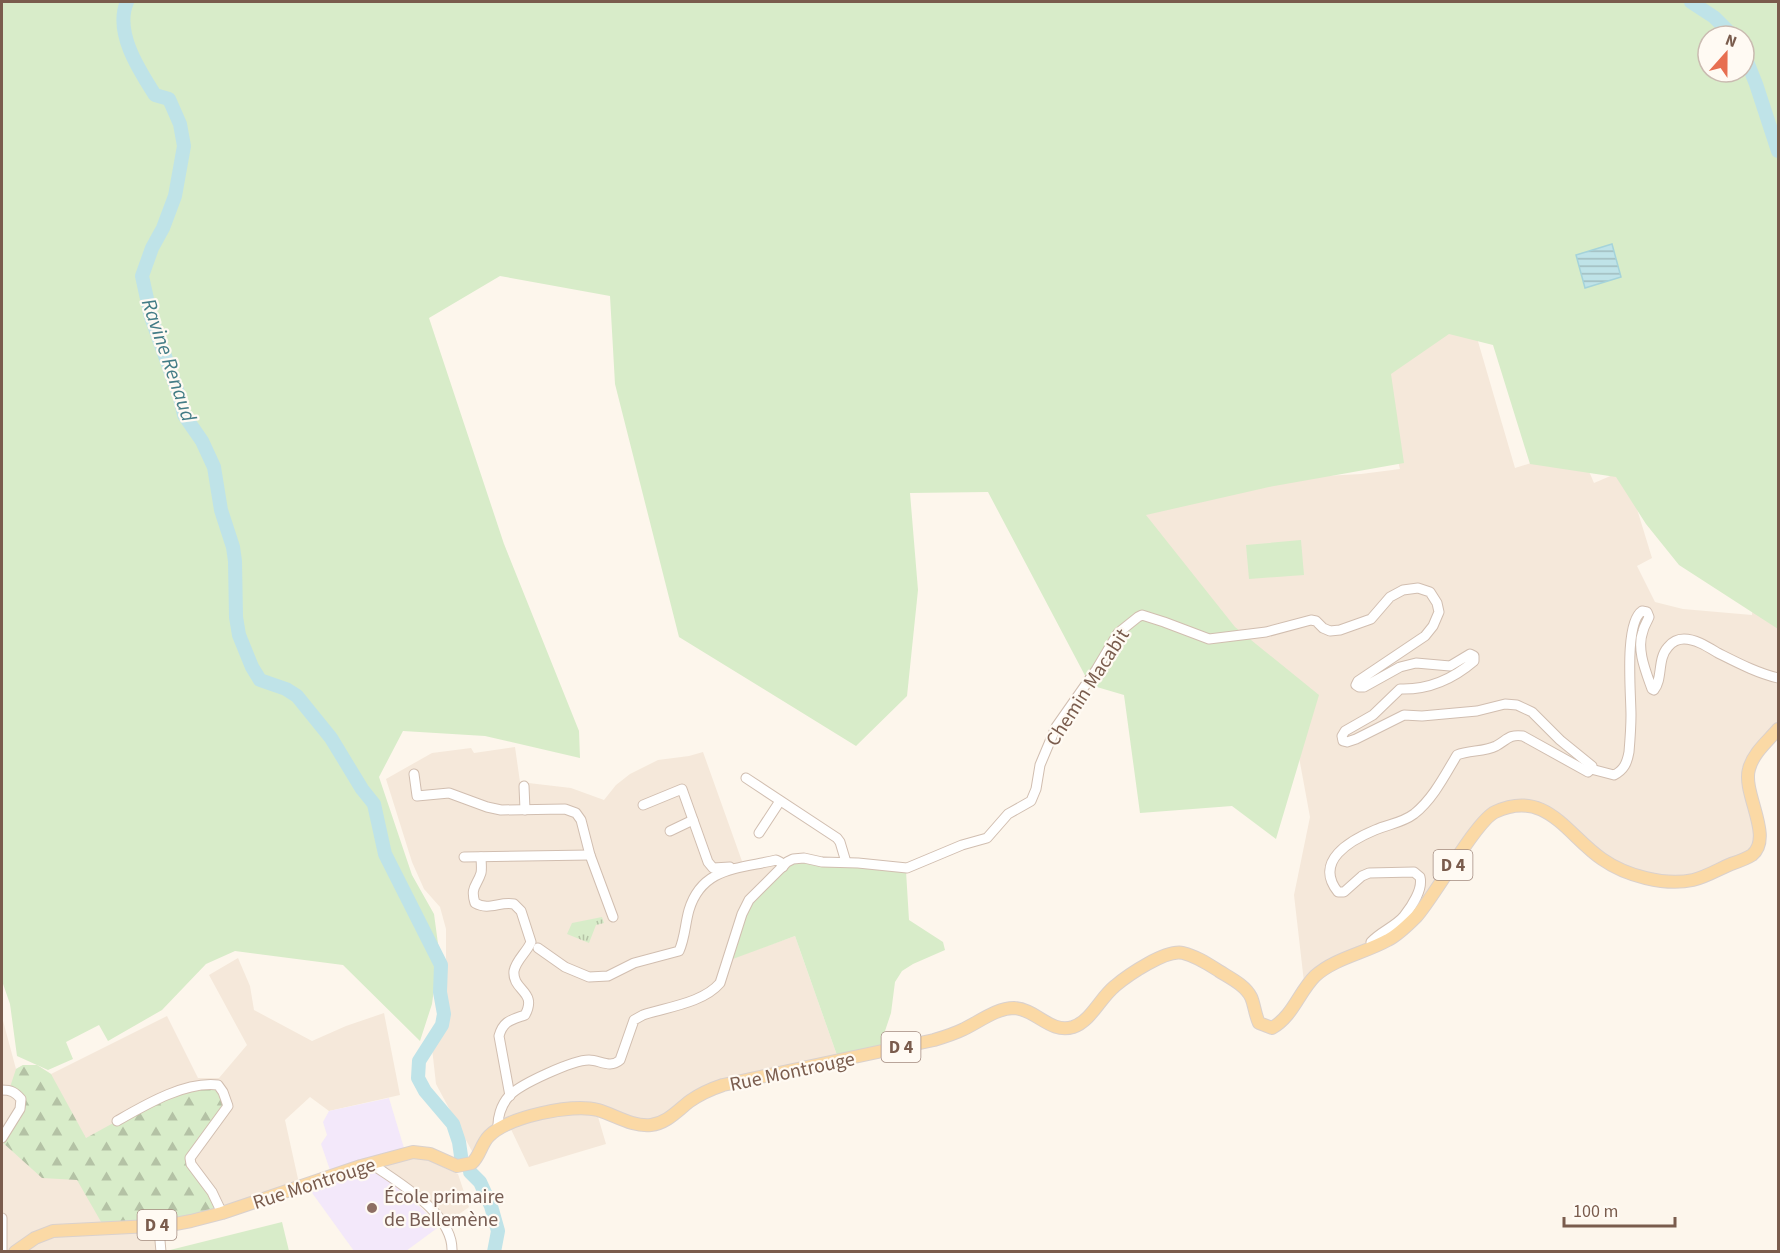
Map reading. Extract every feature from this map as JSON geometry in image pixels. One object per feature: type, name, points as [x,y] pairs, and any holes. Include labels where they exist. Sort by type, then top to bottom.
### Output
[{"type":"main road","name":"Rue Montrouge","points":[[15,1251],[35,1238],[53,1231],[191,1221],[222,1213],[332,1175],[413,1152],[430,1154],[457,1166],[472,1163],[490,1134],[508,1123],[553,1111],[596,1109],[638,1125],[658,1123],[665,1121],[705,1091],[723,1085],[934,1040],[962,1030],[1002,1010],[1015,1008],[1026,1011],[1056,1028],[1066,1028],[1086,1018],[1113,987],[1125,978],[1164,955],[1177,952],[1195,956],[1241,985],[1251,997],[1259,1023],[1272,1028],[1288,1015],[1315,977],[1326,968],[1388,940],[1417,916],[1492,813],[1506,808],[1533,807],[1553,814],[1603,860],[1632,873],[1664,881],[1680,882],[1695,879],[1751,855],[1758,847],[1760,834],[1747,780],[1749,767],[1755,756],[1779,729]]},
{"type":"street","name":"Chemin Macabit","points":[[510,1096],[514,1091],[559,1067],[590,1060],[607,1064],[617,1063],[634,1020],[643,1015],[701,997],[714,990],[720,983],[742,914],[749,900],[760,887],[794,859],[907,868],[962,845],[987,838],[1008,814],[1031,801],[1036,789],[1040,765],[1056,728],[1118,633],[1138,616],[1142,615],[1164,622],[1209,639],[1266,632],[1311,620],[1330,631],[1340,630],[1371,619],[1390,597],[1403,590],[1418,588],[1430,592],[1437,603],[1439,612],[1429,631],[1358,681],[1356,685],[1364,687],[1400,667],[1416,663],[1450,666],[1470,654],[1474,656],[1474,662],[1440,683],[1413,689],[1400,688],[1373,715],[1344,731],[1343,741],[1356,739],[1404,715],[1422,716],[1477,711],[1504,704],[1517,705],[1532,712],[1560,740],[1592,766],[1591,769]]},
{"type":"street","points":[[1372,946],[1371,942],[1377,935],[1404,917],[1420,888],[1420,877],[1414,872],[1369,873],[1362,876],[1344,892],[1338,892],[1329,872],[1334,857],[1350,843],[1376,829],[1404,821],[1415,813],[1439,786],[1457,755],[1496,746],[1507,737],[1523,736],[1588,772],[1591,769],[1614,775],[1621,771],[1627,763],[1631,716],[1632,630],[1638,614],[1642,611],[1647,612],[1649,617],[1642,632],[1641,645],[1645,672],[1654,690],[1657,687],[1659,665],[1666,649],[1674,641],[1682,639],[1697,642],[1741,664],[1779,678]]},
{"type":"street","points":[[414,774],[417,796],[449,793],[501,810],[565,809],[576,813],[581,820],[590,855],[613,917]]},
{"type":"street","points":[[746,778],[837,838],[846,862]]},
{"type":"street","points":[[524,786],[525,810]]},
{"type":"street","points":[[643,805],[682,789],[711,866],[738,869]]},
{"type":"street","points":[[759,833],[780,801]]},
{"type":"street","points":[[669,831],[693,820]]},
{"type":"street","points":[[464,857],[590,855]]},
{"type":"street","points":[[481,857],[482,872],[474,884],[475,903],[482,907],[514,904],[521,911],[531,942],[515,968],[514,974],[529,1000],[529,1006],[525,1015],[509,1020],[501,1027],[499,1036],[510,1096],[503,1105],[497,1124],[498,1131]]},
{"type":"street","name":"Chemin Macabit","points":[[538,948],[576,973],[589,977],[608,976],[634,963],[679,951],[692,902],[706,880],[716,874],[776,860],[783,867]]},
{"type":"street","points":[[117,1121],[182,1089],[207,1083],[218,1085],[228,1106],[190,1158],[191,1164],[212,1192],[222,1213]]},
{"type":"street","points":[[2,1138],[20,1109],[21,1099],[17,1094],[5,1090]]},
{"type":"street","points":[[372,1164],[404,1184],[423,1201],[444,1225],[452,1244],[452,1251]]},
{"type":"street","points":[[2,1218],[2,1251]]},
{"type":"street","points":[[157,1225],[160,1251]]},
{"type":"shaded area","points":[[1470,314],[1515,468],[1579,448],[1594,483],[1622,471],[1652,558],[1637,566],[1655,602],[1683,609],[1752,615],[1753,600],[1778,601],[1778,729],[1749,767],[1757,835],[1755,844],[1749,852],[1694,876],[1663,876],[1634,869],[1608,858],[1556,814],[1493,809],[1414,913],[1400,926],[1304,982],[1294,895],[1310,817],[1287,692],[1209,639],[1125,487],[1361,474],[1400,469],[1367,341]]},
{"type":"shaded area","points":[[515,747],[520,782],[571,788],[604,800],[616,785],[630,774],[658,760],[703,752],[743,864],[730,864],[731,870],[776,860],[783,867],[749,900],[742,914],[730,959],[795,936],[839,1061],[723,1085],[706,1091],[665,1121],[651,1125],[638,1125],[596,1110],[606,1144],[529,1167],[508,1123],[490,1135],[478,1154],[474,1155],[436,1084],[432,1048],[438,1028],[446,977],[446,929],[440,907],[424,889],[412,862],[386,779],[432,753],[471,748],[474,753]]},
{"type":"shaded area","points":[[238,958],[250,986],[254,1010],[312,1041],[384,1013],[400,1095],[329,1111],[310,1097],[285,1120],[300,1188],[157,1225],[161,1251],[2,1251],[2,1017],[16,1069],[23,1065],[37,1065],[51,1074],[167,1016],[198,1078],[219,1078],[247,1045],[209,975]]},
{"type":"shaded area","name":"École primaire de Bellemène","points":[[389,1098],[404,1148],[330,1170],[321,1144],[327,1135],[323,1122],[329,1111]]},
{"type":"shaded area","points":[[409,1157],[425,1159],[458,1174],[469,1207],[445,1224],[377,1166]]},
{"type":"shaded area","name":"École primaire de Bellemène","points":[[370,1168],[398,1186],[440,1226],[406,1251],[354,1251],[310,1190]]},
{"type":"green space","points":[[2,2],[1778,2],[1778,629],[1679,565],[1646,524],[1616,477],[1530,464],[1493,345],[1449,334],[1391,374],[1404,463],[1269,487],[1146,515],[1235,627],[1319,695],[1276,839],[1232,806],[1140,813],[1124,695],[1090,685],[988,492],[910,493],[918,590],[907,696],[856,746],[679,637],[615,384],[610,296],[500,276],[429,318],[504,544],[579,731],[580,758],[485,736],[403,731],[379,777],[412,875],[434,914],[439,951],[432,1004],[420,1041],[343,965],[235,951],[206,964],[162,1010],[108,1041],[99,1025],[66,1042],[73,1059],[48,1070],[17,1056],[10,1004],[2,981]]},
{"type":"green space","points":[[1301,540],[1304,575],[1249,579],[1246,545]]},
{"type":"green space","points":[[793,859],[906,871],[909,920],[943,942],[945,950],[902,971],[895,982],[891,1013],[878,1052],[839,1061],[795,936],[730,960],[742,914]]},
{"type":"green space","points":[[602,917],[604,923],[596,925],[589,943],[567,934],[572,923]]},
{"type":"green space","points":[[23,1065],[37,1065],[51,1074],[86,1138],[182,1089],[218,1085],[228,1106],[190,1158],[222,1213],[104,1227],[77,1180],[42,1178],[2,1142],[14,1120],[21,1119],[21,1099],[9,1090],[16,1069]]},
{"type":"green space","points":[[282,1222],[289,1251],[170,1251],[170,1250]]},
{"type":"water","points":[[1612,244],[1621,277],[1585,288],[1576,255]]},
{"type":"waterway","name":"Ravine Renaud","points":[[127,2],[124,26],[130,50],[155,95],[169,99],[180,124],[184,146],[175,196],[142,276],[151,317],[184,415],[202,441],[214,467],[221,510],[233,547],[239,635],[260,680],[286,689],[297,696],[331,738],[362,789],[374,804],[385,854],[441,965],[440,992],[444,1014],[442,1025],[419,1061],[418,1078],[425,1091],[453,1124],[461,1156]]},
{"type":"waterway","points":[[1691,2],[1721,24]]},
{"type":"waterway","points":[[1756,84],[1778,151]]},
{"type":"waterway","name":"Ravine Renaud","points":[[470,1172],[480,1182],[491,1206],[498,1231],[494,1252]]},
{"type":"place","name":"École primaire de Bellemène","points":[[372,1208]]}]
